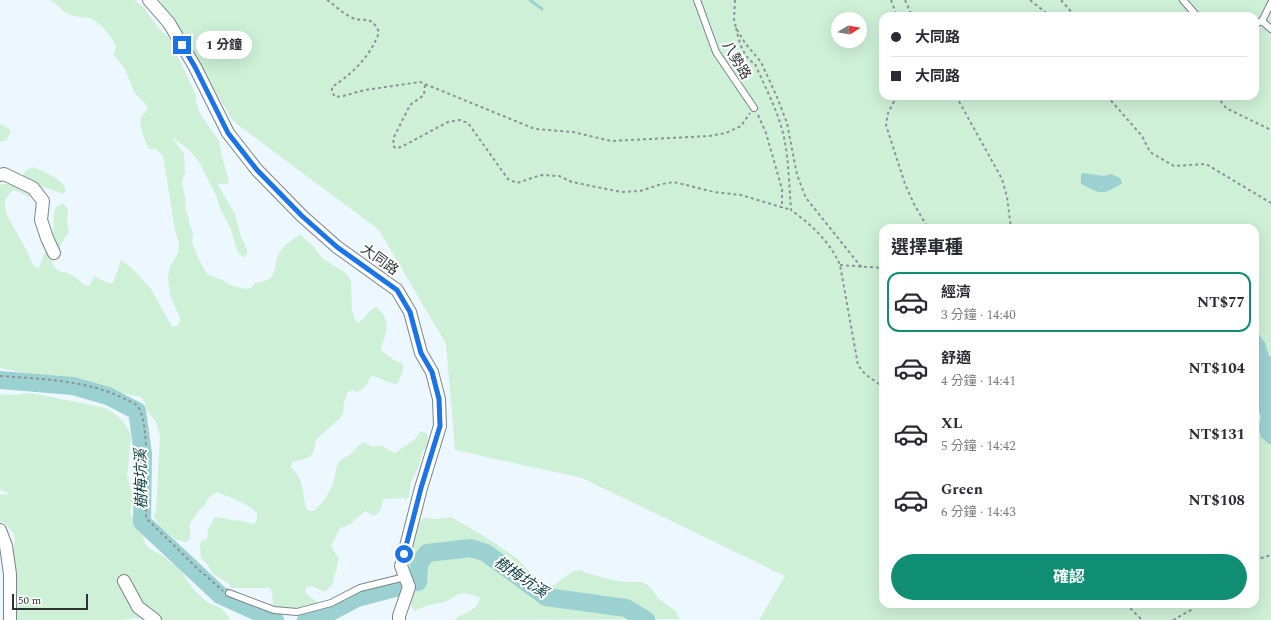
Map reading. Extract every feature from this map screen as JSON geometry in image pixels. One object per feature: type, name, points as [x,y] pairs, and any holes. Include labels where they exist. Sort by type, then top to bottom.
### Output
[{"type":"street","name":"大同路","points":[[149,0],[169,23],[195,67],[228,133],[257,170],[302,216],[337,247],[397,290],[410,312],[421,353],[432,372],[439,399],[440,426],[421,488],[401,566],[409,587],[398,620]]},
{"type":"street","points":[[0,175],[4,174],[33,188],[43,201],[41,220],[54,253]]},
{"type":"street","points":[[0,530],[6,546],[10,574],[10,620]]},
{"type":"street","points":[[124,581],[138,607],[155,620]]},
{"type":"lane","name":"八勢路","points":[[697,0],[716,52],[754,108]]},
{"type":"lane","points":[[1183,0],[1194,12]]},
{"type":"lane","points":[[1259,22],[1262,21],[1271,3]]},
{"type":"lane","points":[[1262,21],[1271,29]]},
{"type":"lane","points":[[230,594],[274,610],[297,612],[331,603],[360,588],[405,577]]},
{"type":"path","points":[[327,0],[352,18],[368,20],[376,24],[379,32],[377,40],[359,64],[348,76],[332,87],[332,92],[335,97],[365,90],[420,82],[535,130],[573,132],[611,141],[709,136],[726,133],[741,126],[754,108],[766,133],[776,164],[782,189],[782,208]]},
{"type":"path","points":[[735,0],[734,19],[739,41],[749,61],[755,64],[777,111],[788,156],[791,210]]},
{"type":"path","points":[[891,0],[896,12]]},
{"type":"path","points":[[905,0],[910,12]]},
{"type":"path","points":[[1030,0],[1045,12]]},
{"type":"path","points":[[1061,0],[1072,12]]},
{"type":"path","points":[[736,28],[745,43],[761,62],[777,97],[786,123],[797,175],[806,198],[862,268]]},
{"type":"path","points":[[425,84],[424,95],[410,105],[394,137],[393,145],[395,148],[401,147],[448,122],[460,120],[468,122],[508,179],[517,183],[542,175],[559,176],[572,182],[621,192],[640,191],[674,182],[714,192],[741,195],[791,210],[807,221],[820,234],[836,258],[840,266],[858,365],[865,374],[879,384]]},
{"type":"path","points":[[895,100],[888,113],[886,125],[905,184],[926,224]]},
{"type":"path","points":[[958,100],[1002,179],[1011,224]]},
{"type":"path","points":[[1110,100],[1142,136],[1150,152],[1174,166],[1206,164],[1271,203]]},
{"type":"path","points":[[1220,100],[1226,108],[1271,130]]},
{"type":"path","points":[[840,266],[879,268]]},
{"type":"path","points":[[0,376],[58,381],[100,389],[138,406],[142,413],[147,452],[146,518],[202,573],[221,590],[230,594]]},
{"type":"path","points":[[1259,559],[1271,555]]},
{"type":"path","points":[[1130,608],[1142,620]]},
{"type":"path","points":[[1173,620],[1192,608]]},
{"type":"shaded area","points":[[50,0],[134,0],[144,8],[157,26],[169,38],[196,95],[199,112],[219,141],[229,180],[227,185],[217,183],[235,214],[241,236],[247,249],[247,254],[243,258],[237,250],[231,229],[199,162],[190,151],[172,137],[184,154],[185,172],[182,182],[186,203],[185,208],[193,232],[192,242],[200,262],[208,275],[223,280],[232,286],[246,289],[251,288],[254,284],[272,277],[277,259],[284,246],[300,235],[312,245],[322,258],[348,276],[351,281],[352,310],[357,323],[376,307],[385,318],[387,327],[381,350],[394,360],[403,364],[403,372],[397,384],[371,376],[366,386],[362,389],[357,392],[353,390],[348,392],[341,417],[316,440],[314,451],[310,457],[292,462],[291,468],[299,477],[308,511],[313,511],[320,505],[331,489],[339,462],[363,442],[372,447],[382,446],[395,453],[414,440],[421,431],[427,434],[427,445],[411,482],[409,496],[405,501],[404,497],[383,500],[381,510],[376,515],[373,516],[365,511],[349,525],[340,528],[331,546],[339,559],[333,584],[325,592],[311,586],[306,587],[305,593],[321,605],[297,613],[283,607],[278,608],[273,606],[270,588],[231,588],[229,584],[212,573],[208,565],[201,558],[200,544],[202,540],[207,539],[208,529],[215,517],[233,521],[239,520],[254,524],[257,520],[257,514],[255,511],[239,501],[217,492],[209,497],[204,506],[200,509],[191,522],[189,527],[190,537],[187,542],[177,540],[162,529],[154,515],[156,511],[160,437],[156,422],[147,410],[141,397],[0,368],[0,185],[19,181],[27,170],[33,167],[57,179],[66,190],[63,194],[44,187],[34,196],[29,197],[15,190],[11,192],[5,200],[5,208],[9,219],[33,265],[38,268],[40,265],[52,235],[55,209],[57,206],[63,204],[68,210],[67,222],[69,232],[52,264],[56,269],[61,272],[71,274],[85,286],[90,285],[94,276],[108,283],[113,283],[121,260],[133,269],[151,289],[172,327],[177,326],[180,322],[180,318],[170,295],[168,278],[170,266],[178,254],[179,245],[175,230],[163,156],[156,149],[149,149],[141,129],[140,121],[148,107],[134,92],[125,69],[113,54],[116,48],[115,44],[106,30],[89,18],[68,14]]},
{"type":"shaded area","points":[[160,0],[1271,0],[1271,620],[759,620],[785,576],[582,478],[455,450],[446,344],[379,230],[233,121]]},
{"type":"shaded area","points":[[0,124],[11,130],[7,140],[0,143]]},
{"type":"shaded area","points":[[1083,173],[1104,176],[1111,174],[1120,178],[1122,182],[1121,184],[1105,192],[1097,192],[1081,184],[1081,175]]},
{"type":"shaded area","points":[[1259,334],[1265,343],[1269,356],[1271,357],[1271,444],[1261,437],[1259,427],[1261,416],[1259,412]]},
{"type":"shaded area","points":[[30,393],[102,407],[111,411],[122,420],[130,433],[131,438],[127,476],[133,497],[130,513],[141,531],[145,543],[148,547],[181,570],[192,588],[207,602],[221,608],[230,620],[160,620],[134,618],[123,620],[17,620],[17,578],[13,554],[15,539],[8,526],[0,520],[0,495],[9,494],[0,489],[0,394],[13,395]]},
{"type":"shaded area","points":[[451,517],[484,536],[518,559],[540,584],[547,586],[554,585],[573,571],[580,570],[613,580],[643,582],[650,587],[659,599],[676,611],[679,619],[454,620],[473,609],[480,598],[464,593],[458,594],[445,602],[423,607],[415,611],[411,606],[408,573],[413,534],[423,518],[438,519]]},
{"type":"waterway","points":[[530,0],[542,9]]},
{"type":"waterway","name":"樹梅坑溪","points":[[0,380],[73,386],[108,396],[137,411],[143,454],[142,522],[220,595],[275,620]]},
{"type":"waterway","name":"樹梅坑溪","points":[[417,582],[419,564],[427,553],[471,548],[486,553],[546,597],[626,608],[646,620]]},
{"type":"waterway","name":"樹梅坑溪","points":[[306,620],[321,617],[357,598],[399,587]]},
{"type":"route","points":[[182,45],[195,67],[228,133],[257,170],[302,216],[337,247],[397,290],[410,312],[421,353],[432,372],[439,399],[440,426],[436,444],[421,488],[404,554]]}]
